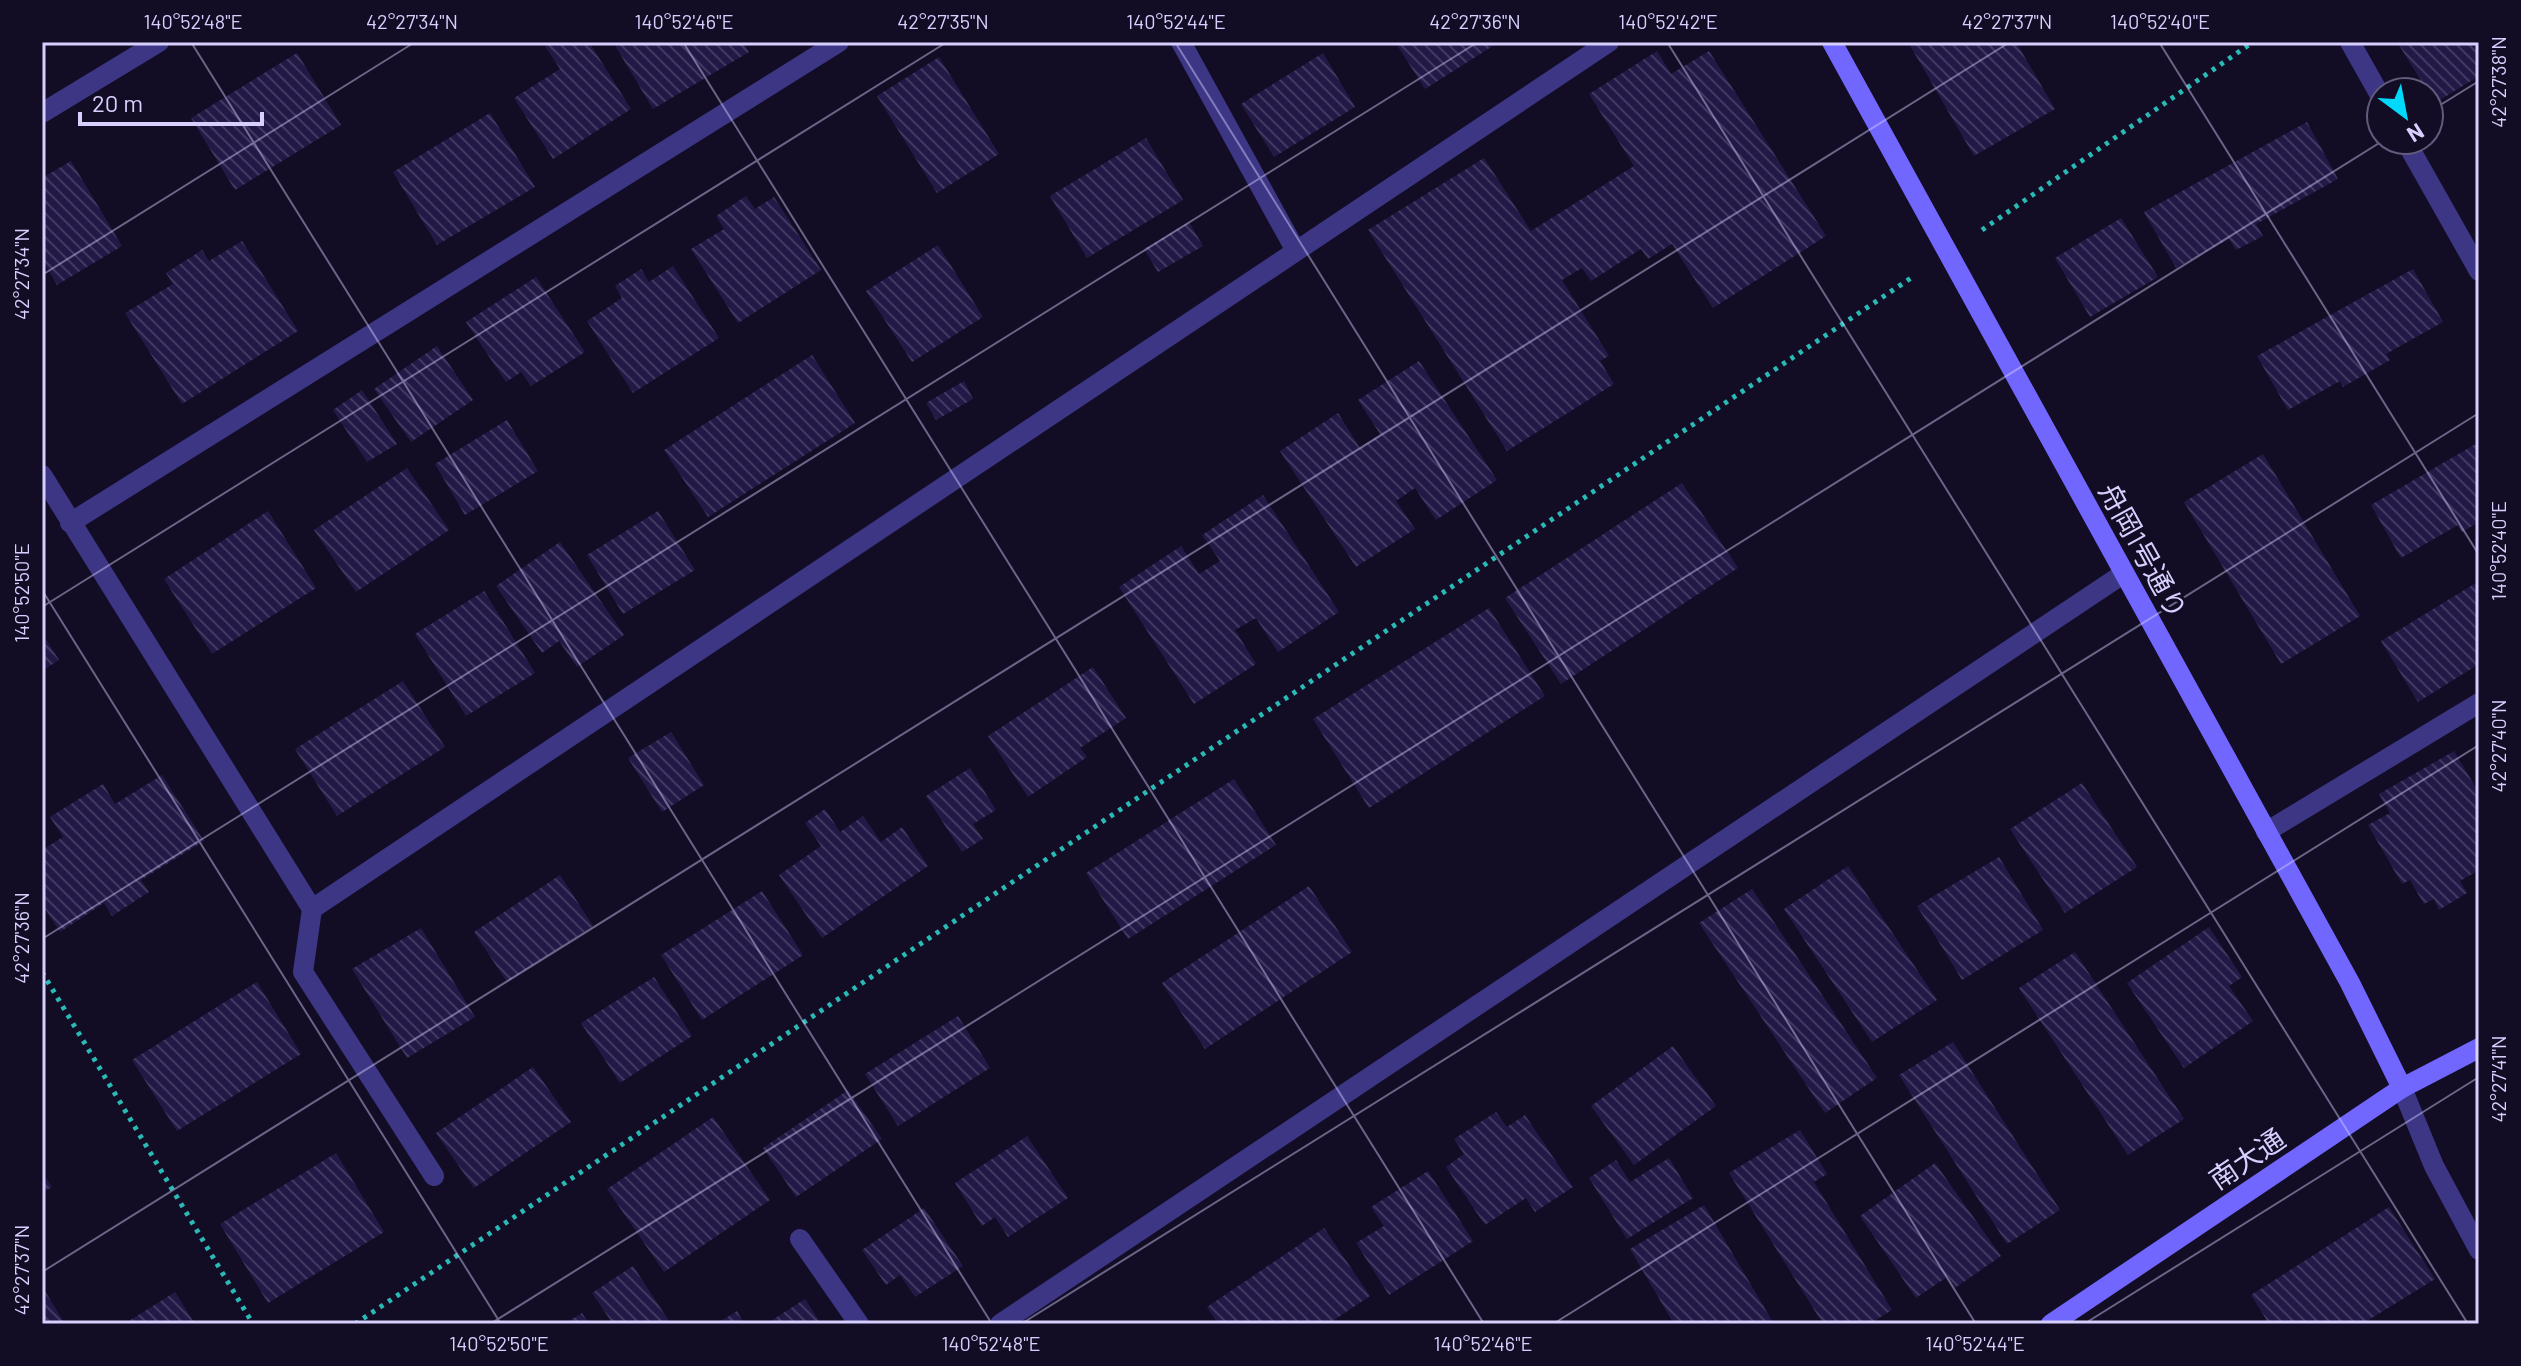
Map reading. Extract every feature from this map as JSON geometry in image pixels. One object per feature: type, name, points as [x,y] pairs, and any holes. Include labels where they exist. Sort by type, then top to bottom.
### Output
[{"type":"street","points":[[42,113],[159,42]]},
{"type":"street","points":[[70,523],[839,42]]},
{"type":"street","points":[[1181,42],[1296,251]]},
{"type":"street","points":[[312,909],[1609,42]]},
{"type":"street","name":"舟岡1号通り","points":[[1832,42],[2350,983],[2402,1088]]},
{"type":"street","points":[[2350,42],[2369,76]]},
{"type":"street","points":[[2414,156],[2479,271]]},
{"type":"street","points":[[42,475],[312,909],[303,972],[434,1176]]},
{"type":"street","points":[[1000,1324],[2123,574]]},
{"type":"street","points":[[2266,832],[2479,703]]},
{"type":"street","name":"南大通","points":[[2051,1324],[2402,1088],[2479,1048]]},
{"type":"street","points":[[2402,1088],[2434,1166],[2479,1250]]},
{"type":"street","points":[[800,1239],[859,1324]]},
{"type":"path","points":[[355,1324],[1949,252],[2253,42]]},
{"type":"path","points":[[42,972],[253,1324]]},
{"type":"building","points":[[552,42],[589,42],[631,109],[553,159],[514,98],[560,69],[545,46]]},
{"type":"building","points":[[613,42],[743,42],[749,52],[653,109]]},
{"type":"building","points":[[1395,42],[1499,42],[1425,89]]},
{"type":"building","points":[[1908,42],[2016,42],[2055,109],[1974,156]]},
{"type":"building","points":[[2397,42],[2479,42],[2479,76],[2445,97],[2445,76],[2418,76]]},
{"type":"building","points":[[1657,51],[1671,74],[1709,51],[1826,236],[1713,308],[1672,244],[1648,259],[1641,249],[1591,281],[1582,268],[1562,280],[1609,356],[1600,361],[1614,384],[1507,451],[1368,230],[1484,158],[1531,231],[1634,166],[1589,94]]},
{"type":"building","points":[[297,53],[341,125],[235,190],[191,118]]},
{"type":"building","points":[[1323,53],[1355,107],[1274,157],[1241,104]]},
{"type":"building","points":[[939,57],[999,154],[937,193],[877,96]]},
{"type":"building","points":[[490,113],[535,187],[437,245],[393,172]]},
{"type":"building","points":[[2307,122],[2338,179],[2256,224],[2263,236],[2236,250],[2229,239],[2176,268],[2144,212]]},
{"type":"building","points":[[1146,138],[1183,200],[1087,258],[1050,196]]},
{"type":"building","points":[[71,161],[122,246],[57,285],[42,259],[42,178]]},
{"type":"building","points":[[746,196],[755,209],[774,197],[821,270],[738,323],[691,249],[724,229],[716,216]]},
{"type":"building","points":[[2121,218],[2158,277],[2090,317],[2055,258]]},
{"type":"building","points":[[1189,222],[1203,246],[1158,272],[1144,249]]},
{"type":"building","points":[[242,241],[298,331],[182,404],[125,313],[173,284],[166,273],[202,250],[209,261]]},
{"type":"building","points":[[938,245],[983,317],[912,362],[866,291]]},
{"type":"building","points":[[673,266],[719,338],[633,393],[587,321],[622,298],[615,286],[641,269],[649,282]]},
{"type":"building","points":[[2413,269],[2443,322],[2386,354],[2390,360],[2343,387],[2340,381],[2288,410],[2257,356]]},
{"type":"building","points":[[536,277],[585,352],[531,386],[521,372],[506,382],[466,322]]},
{"type":"building","points":[[437,346],[473,400],[411,442],[374,389]]},
{"type":"building","points":[[812,355],[855,423],[708,517],[664,450]]},
{"type":"building","points":[[1419,361],[1497,480],[1436,520],[1415,488],[1396,501],[1415,529],[1356,567],[1280,451],[1338,413],[1360,448],[1380,434],[1358,400]]},
{"type":"building","points":[[964,381],[973,399],[936,420],[926,403]]},
{"type":"building","points":[[362,390],[397,444],[367,462],[333,410]]},
{"type":"building","points":[[507,420],[538,471],[465,515],[435,464]]},
{"type":"building","points":[[2479,442],[2479,522],[2462,532],[2458,525],[2401,558],[2371,505]]},
{"type":"building","points":[[2263,454],[2360,616],[2281,664],[2184,502]]},
{"type":"building","points":[[407,468],[449,530],[356,592],[314,530]]},
{"type":"building","points":[[1682,483],[1738,568],[1561,684],[1505,598]]},
{"type":"building","points":[[1263,495],[1339,612],[1278,652],[1256,618],[1235,630],[1256,664],[1194,704],[1119,587],[1181,546],[1199,574],[1220,561],[1202,535]]},
{"type":"building","points":[[268,511],[316,588],[212,654],[164,579]]},
{"type":"building","points":[[658,511],[695,570],[623,614],[587,555]]},
{"type":"building","points":[[560,542],[624,635],[577,667],[559,641],[542,653],[496,586]]},
{"type":"building","points":[[2479,581],[2479,664],[2418,702],[2381,641]]},
{"type":"building","points":[[484,591],[535,673],[466,716],[415,634]]},
{"type":"building","points":[[1489,608],[1545,696],[1369,808],[1313,719]]},
{"type":"building","points":[[42,633],[59,660],[42,671]]},
{"type":"building","points":[[1093,667],[1126,718],[1080,748],[1087,757],[1028,797],[988,736]]},
{"type":"building","points":[[403,681],[445,747],[337,816],[295,749]]},
{"type":"building","points":[[671,732],[704,785],[662,812],[628,758]]},
{"type":"building","points":[[2454,751],[2479,793],[2479,870],[2460,881],[2467,893],[2439,910],[2434,899],[2424,904],[2410,880],[2402,884],[2368,825],[2390,813],[2379,794]]},
{"type":"building","points":[[970,768],[996,810],[973,824],[983,839],[962,852],[926,796]]},
{"type":"building","points":[[162,775],[204,841],[141,880],[149,892],[112,916],[104,903],[60,932],[42,904],[42,850],[63,837],[50,817],[103,784],[115,804]]},
{"type":"building","points":[[1234,779],[1276,845],[1128,939],[1086,873]]},
{"type":"building","points":[[2082,783],[2137,867],[2065,913],[2010,829]]},
{"type":"building","points":[[825,809],[840,832],[863,816],[881,842],[902,827],[928,866],[822,938],[779,875],[821,846],[805,823]]},
{"type":"building","points":[[1999,857],[2043,930],[1962,980],[1917,906]]},
{"type":"building","points":[[1848,866],[1937,1000],[1872,1042],[1784,909]]},
{"type":"building","points":[[560,875],[593,926],[507,982],[474,932]]},
{"type":"building","points":[[1309,886],[1352,952],[1205,1049],[1162,983]]},
{"type":"building","points":[[1752,889],[1877,1078],[1825,1113],[1699,923]]},
{"type":"building","points":[[762,891],[803,955],[702,1020],[661,955]]},
{"type":"building","points":[[2209,927],[2242,977],[2229,986],[2253,1021],[2184,1068],[2127,983]]},
{"type":"building","points":[[421,928],[475,1017],[407,1058],[352,969]]},
{"type":"building","points":[[2075,952],[2184,1119],[2128,1155],[2019,988]]},
{"type":"building","points":[[654,977],[692,1036],[620,1083],[581,1023]]},
{"type":"building","points":[[257,982],[301,1054],[177,1131],[132,1060]]},
{"type":"building","points":[[958,1016],[990,1068],[898,1126],[865,1074]]},
{"type":"building","points":[[1953,1042],[2060,1210],[2007,1244],[1899,1075]]},
{"type":"building","points":[[1673,1046],[1716,1106],[1634,1165],[1591,1106]]},
{"type":"building","points":[[533,1067],[571,1122],[474,1188],[436,1133]]},
{"type":"building","points":[[848,1090],[882,1139],[796,1197],[763,1148]]},
{"type":"building","points":[[1496,1112],[1507,1127],[1525,1115],[1573,1187],[1535,1212],[1526,1198],[1485,1225],[1446,1167],[1464,1154],[1454,1139]]},
{"type":"building","points":[[713,1117],[770,1200],[664,1272],[607,1189]]},
{"type":"building","points":[[1800,1130],[1827,1174],[1814,1182],[1892,1310],[1869,1324],[1823,1324],[1729,1173]]},
{"type":"building","points":[[1027,1136],[1068,1198],[1008,1237],[995,1217],[982,1226],[955,1183]]},
{"type":"building","points":[[336,1153],[384,1232],[268,1303],[220,1224]]},
{"type":"building","points":[[1669,1158],[1693,1198],[1627,1239],[1589,1178],[1616,1160],[1630,1182]]},
{"type":"building","points":[[1935,1163],[2001,1256],[1955,1288],[1947,1277],[1916,1298],[1860,1216]]},
{"type":"building","points":[[1428,1171],[1473,1241],[1389,1295],[1356,1243],[1384,1226],[1371,1207]]},
{"type":"building","points":[[42,1172],[52,1187],[42,1193]]},
{"type":"building","points":[[1704,1205],[1774,1324],[1674,1324],[1630,1249]]},
{"type":"building","points":[[2389,1207],[2435,1279],[2362,1324],[2269,1324],[2251,1295]]},
{"type":"building","points":[[924,1208],[963,1266],[915,1297],[900,1275],[886,1285],[862,1250]]},
{"type":"building","points":[[1324,1228],[1370,1296],[1328,1324],[1218,1324],[1207,1307]]},
{"type":"building","points":[[633,1266],[671,1324],[613,1324],[592,1293]]},
{"type":"building","points":[[42,1286],[65,1324],[42,1324]]},
{"type":"building","points":[[175,1292],[195,1324],[124,1324]]},
{"type":"building","points":[[805,1299],[821,1324],[766,1324]]},
{"type":"building","points":[[737,1311],[744,1324],[716,1324]]},
{"type":"building","points":[[582,1313],[589,1324],[564,1324]]}]
